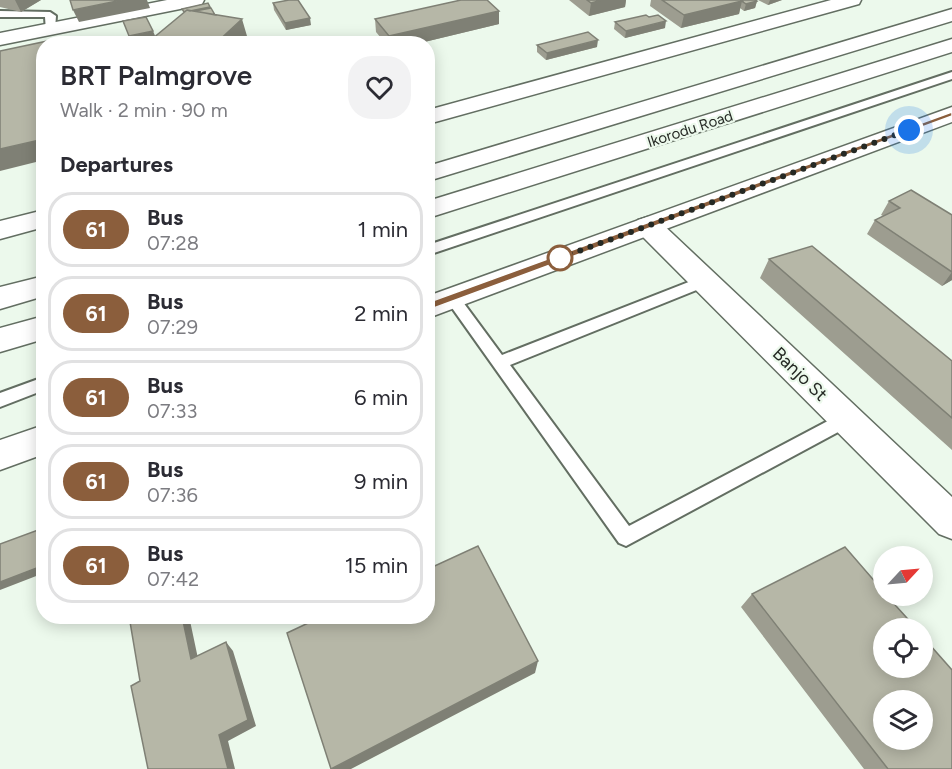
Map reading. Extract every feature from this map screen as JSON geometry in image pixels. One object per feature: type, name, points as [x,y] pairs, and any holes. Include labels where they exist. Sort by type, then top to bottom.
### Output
[{"type":"main road","points":[[0,39],[195,0]]},
{"type":"main road","points":[[435,115],[852,0]]},
{"type":"main road","name":"Ikorodu Road","points":[[435,172],[952,15]]},
{"type":"main road","name":"Ikorodu Road","points":[[435,208],[952,45]]},
{"type":"main road","points":[[440,302],[952,114]]},
{"type":"main road","points":[[0,230],[36,221]]},
{"type":"main road","name":"Banjo St","points":[[648,226],[952,522]]},
{"type":"main road","points":[[0,298],[36,288]]},
{"type":"main road","points":[[0,340],[36,329]]},
{"type":"main road","points":[[0,454],[36,443]]},
{"type":"lane","points":[[0,14],[47,14],[51,16],[50,29]]},
{"type":"lane","points":[[435,248],[952,75]]},
{"type":"lane","points":[[500,363],[704,281]]},
{"type":"lane","points":[[440,302],[500,363],[626,537],[847,419]]},
{"type":"lane","points":[[0,400],[36,386]]},
{"type":"building","points":[[70,0],[122,0],[73,10]]},
{"type":"building","points":[[298,0],[310,18],[285,23],[273,3]]},
{"type":"building","points":[[461,0],[487,0],[499,11],[389,36],[375,19]]},
{"type":"building","points":[[662,0],[740,0],[742,1],[684,15]]},
{"type":"building","points":[[740,0],[756,0],[757,1],[746,4]]},
{"type":"building","points":[[208,3],[210,7],[184,12],[182,9]]},
{"type":"building","points":[[211,8],[215,15],[195,11]]},
{"type":"building","points":[[187,10],[242,19],[224,36],[156,36]]},
{"type":"building","points":[[646,15],[649,17],[658,15],[666,21],[626,31],[615,22]]},
{"type":"building","points":[[146,17],[153,31],[129,36],[123,21]]},
{"type":"building","points":[[588,32],[598,40],[547,53],[537,45]]},
{"type":"building","points":[[36,43],[36,141],[0,149],[0,51]]},
{"type":"building","points":[[911,190],[952,215],[952,272],[875,220],[900,208],[889,201]]},
{"type":"building","points":[[812,246],[952,361],[952,418],[769,259]]},
{"type":"building","points":[[36,531],[36,568],[0,582],[0,544]]},
{"type":"building","points":[[478,546],[538,661],[331,769],[287,633],[306,624],[435,624],[435,566]]},
{"type":"building","points":[[845,547],[873,579],[873,606],[896,606],[907,618],[873,618],[873,678],[933,678],[933,648],[952,670],[952,769],[888,769],[873,750],[933,750],[933,690],[873,690],[873,750],[752,594]]},
{"type":"building","points":[[130,624],[184,624],[191,659],[226,642],[248,720],[219,735],[228,769],[148,769],[131,686],[140,681]]},
{"type":"bus line","name":"61","points":[[435,304],[952,114]]},
{"type":"route","points":[[560,258],[909,130]]}]
